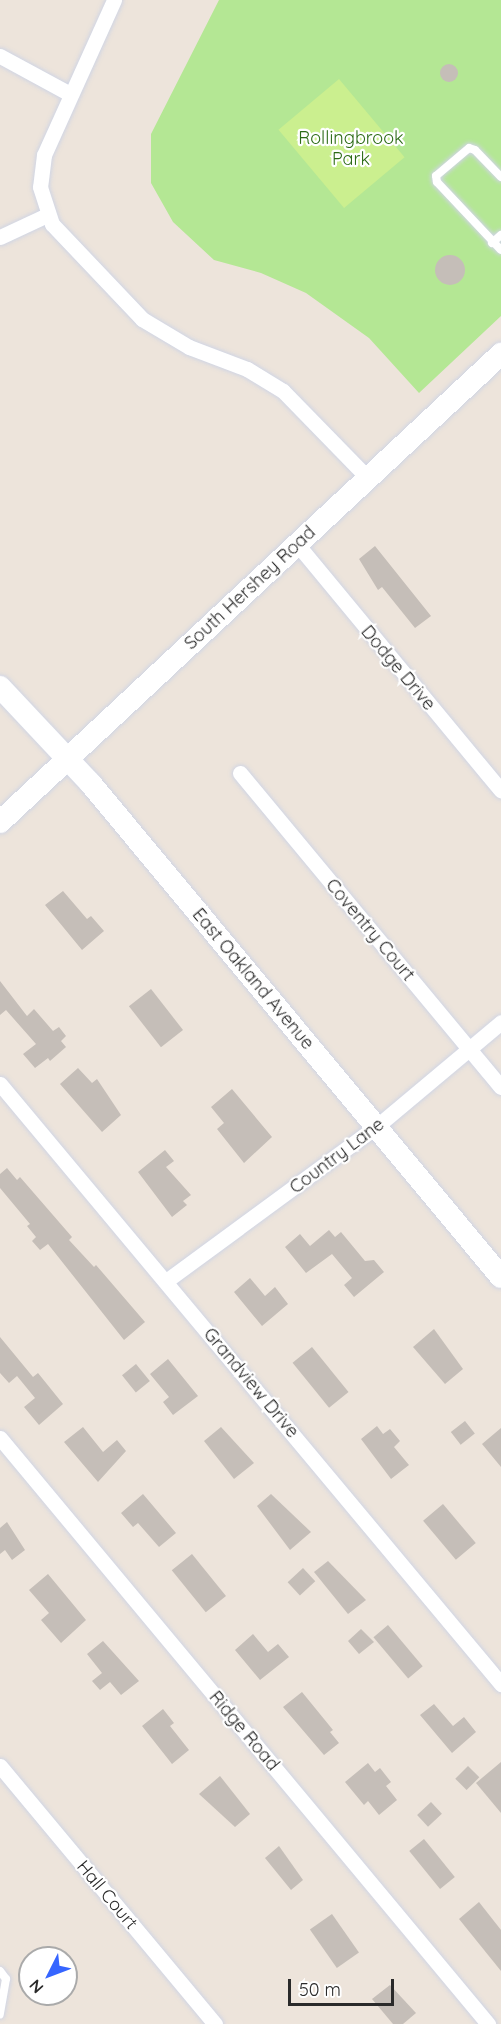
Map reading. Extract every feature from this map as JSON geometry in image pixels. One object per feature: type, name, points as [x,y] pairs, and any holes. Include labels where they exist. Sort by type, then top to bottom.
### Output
[{"type":"main road","name":"South Hershey Road","points":[[0,822],[501,354]]},
{"type":"main road","name":"East Oakland Avenue","points":[[0,687],[68,759],[501,1277]]},
{"type":"street","points":[[114,0],[44,155],[40,187],[47,215],[59,234],[142,320],[189,347],[247,369],[283,391],[368,478]]},
{"type":"street","points":[[0,56],[70,94]]},
{"type":"street","points":[[0,237],[47,215]]},
{"type":"street","name":"Dodge Drive","points":[[297,544],[501,792]]},
{"type":"street","name":"Coventry Court","points":[[240,773],[501,1087]]},
{"type":"street","name":"Country Lane","points":[[166,1281],[376,1127],[501,1022]]},
{"type":"street","name":"Grandview Drive","points":[[0,1084],[501,1684]]},
{"type":"street","name":"Ridge Road","points":[[2,1445],[488,2024]]},
{"type":"street","name":"Hall Court","points":[[0,1766],[215,2024]]},
{"type":"lane","points":[[501,177],[469,148],[436,176],[437,182],[501,250]]},
{"type":"lane","points":[[492,243],[501,235]]},
{"type":"lane","points":[[0,1971],[6,1979],[0,2014]]},
{"type":"green space","name":"Rollingbrook Park","points":[[219,0],[501,0],[501,316],[419,393],[369,338],[306,293],[261,273],[214,260],[173,222],[151,183],[151,134]]},
{"type":"green space","points":[[339,79],[405,157],[344,208],[278,130]]},
{"type":"building","points":[[445,64],[453,64],[458,69],[456,80],[445,82],[440,77],[440,69]]},
{"type":"building","points":[[450,255],[461,259],[465,270],[461,281],[450,285],[439,281],[435,270],[439,259]]},
{"type":"building","points":[[375,546],[431,616],[415,628],[382,587],[378,590],[359,559]]},
{"type":"building","points":[[63,891],[87,919],[91,916],[104,931],[82,950],[45,905]]},
{"type":"building","points":[[0,981],[27,1016],[34,1009],[53,1031],[59,1027],[66,1036],[61,1041],[66,1047],[50,1061],[48,1058],[35,1068],[23,1054],[36,1044],[6,1010],[0,1015]]},
{"type":"building","points":[[151,989],[183,1030],[161,1047],[129,1006]]},
{"type":"building","points":[[78,1068],[92,1083],[97,1079],[121,1115],[102,1132],[60,1084]]},
{"type":"building","points":[[232,1089],[272,1137],[244,1163],[217,1129],[224,1123],[211,1107]]},
{"type":"building","points":[[165,1150],[174,1161],[166,1167],[191,1195],[183,1201],[187,1205],[172,1217],[138,1172]]},
{"type":"building","points":[[7,1168],[17,1180],[20,1177],[72,1237],[69,1240],[94,1267],[96,1265],[145,1322],[124,1340],[48,1244],[40,1250],[32,1241],[36,1237],[27,1226],[30,1224],[0,1188],[0,1174]]},
{"type":"building","points":[[329,1230],[335,1237],[341,1232],[365,1261],[374,1260],[384,1272],[354,1297],[344,1285],[352,1278],[332,1254],[306,1273],[285,1247],[300,1234],[310,1246]]},
{"type":"building","points":[[250,1278],[265,1296],[275,1287],[288,1304],[262,1326],[234,1292]]},
{"type":"building","points":[[434,1329],[463,1369],[445,1384],[413,1347]]},
{"type":"building","points":[[0,1337],[33,1377],[38,1373],[63,1404],[39,1425],[24,1407],[35,1398],[17,1376],[9,1383],[0,1373]]},
{"type":"building","points":[[312,1347],[349,1392],[329,1408],[293,1363]]},
{"type":"building","points":[[168,1359],[198,1396],[173,1415],[163,1402],[169,1397],[150,1374]]},
{"type":"building","points":[[136,1364],[150,1381],[136,1392],[122,1375]]},
{"type":"building","points":[[465,1421],[475,1434],[461,1445],[451,1432]]},
{"type":"building","points":[[377,1426],[383,1434],[390,1429],[400,1441],[394,1447],[409,1465],[391,1479],[361,1439]]},
{"type":"building","points":[[83,1427],[103,1452],[117,1440],[126,1451],[98,1482],[64,1442]]},
{"type":"building","points":[[221,1427],[254,1463],[234,1479],[204,1441]]},
{"type":"building","points":[[501,1428],[501,1467],[482,1444]]},
{"type":"building","points":[[143,1494],[176,1533],[159,1547],[138,1523],[133,1527],[121,1513]]},
{"type":"building","points":[[271,1494],[311,1532],[290,1550],[257,1506]]},
{"type":"building","points":[[443,1504],[476,1543],[456,1560],[423,1521]]},
{"type":"building","points":[[7,1522],[25,1550],[12,1560],[5,1550],[0,1554],[0,1528]]},
{"type":"building","points":[[192,1554],[226,1596],[206,1612],[172,1570]]},
{"type":"building","points":[[328,1561],[366,1600],[348,1614],[314,1572]]},
{"type":"building","points":[[303,1568],[315,1581],[300,1595],[288,1582]]},
{"type":"building","points":[[48,1574],[86,1620],[61,1643],[41,1620],[49,1613],[29,1590]]},
{"type":"building","points":[[388,1625],[423,1666],[408,1679],[373,1637]]},
{"type":"building","points":[[361,1629],[374,1642],[359,1654],[348,1641]]},
{"type":"building","points":[[253,1634],[268,1652],[278,1644],[289,1657],[260,1680],[235,1650]]},
{"type":"building","points":[[103,1641],[139,1681],[121,1695],[110,1682],[100,1690],[92,1681],[102,1673],[87,1654]]},
{"type":"building","points":[[302,1692],[333,1730],[330,1732],[339,1743],[324,1755],[283,1707]]},
{"type":"building","points":[[434,1704],[453,1726],[464,1717],[476,1732],[452,1753],[420,1715]]},
{"type":"building","points":[[163,1709],[174,1723],[170,1726],[189,1750],[172,1764],[142,1726]]},
{"type":"building","points":[[501,1762],[501,1813],[476,1783]]},
{"type":"building","points":[[368,1763],[375,1772],[380,1768],[391,1782],[386,1786],[397,1800],[379,1815],[368,1801],[364,1805],[345,1782]]},
{"type":"building","points":[[468,1766],[479,1777],[467,1790],[455,1779]]},
{"type":"building","points":[[220,1776],[250,1814],[235,1827],[199,1794]]},
{"type":"building","points":[[431,1802],[442,1814],[428,1827],[417,1815]]},
{"type":"building","points":[[424,1839],[455,1877],[440,1889],[409,1851]]},
{"type":"building","points":[[279,1846],[303,1880],[291,1890],[265,1858]]},
{"type":"building","points":[[479,1902],[501,1930],[501,1971],[459,1919]]},
{"type":"building","points":[[332,1914],[359,1953],[337,1968],[310,1929]]},
{"type":"building","points":[[390,1985],[416,2013],[403,2024],[393,2024],[372,1999]]}]
